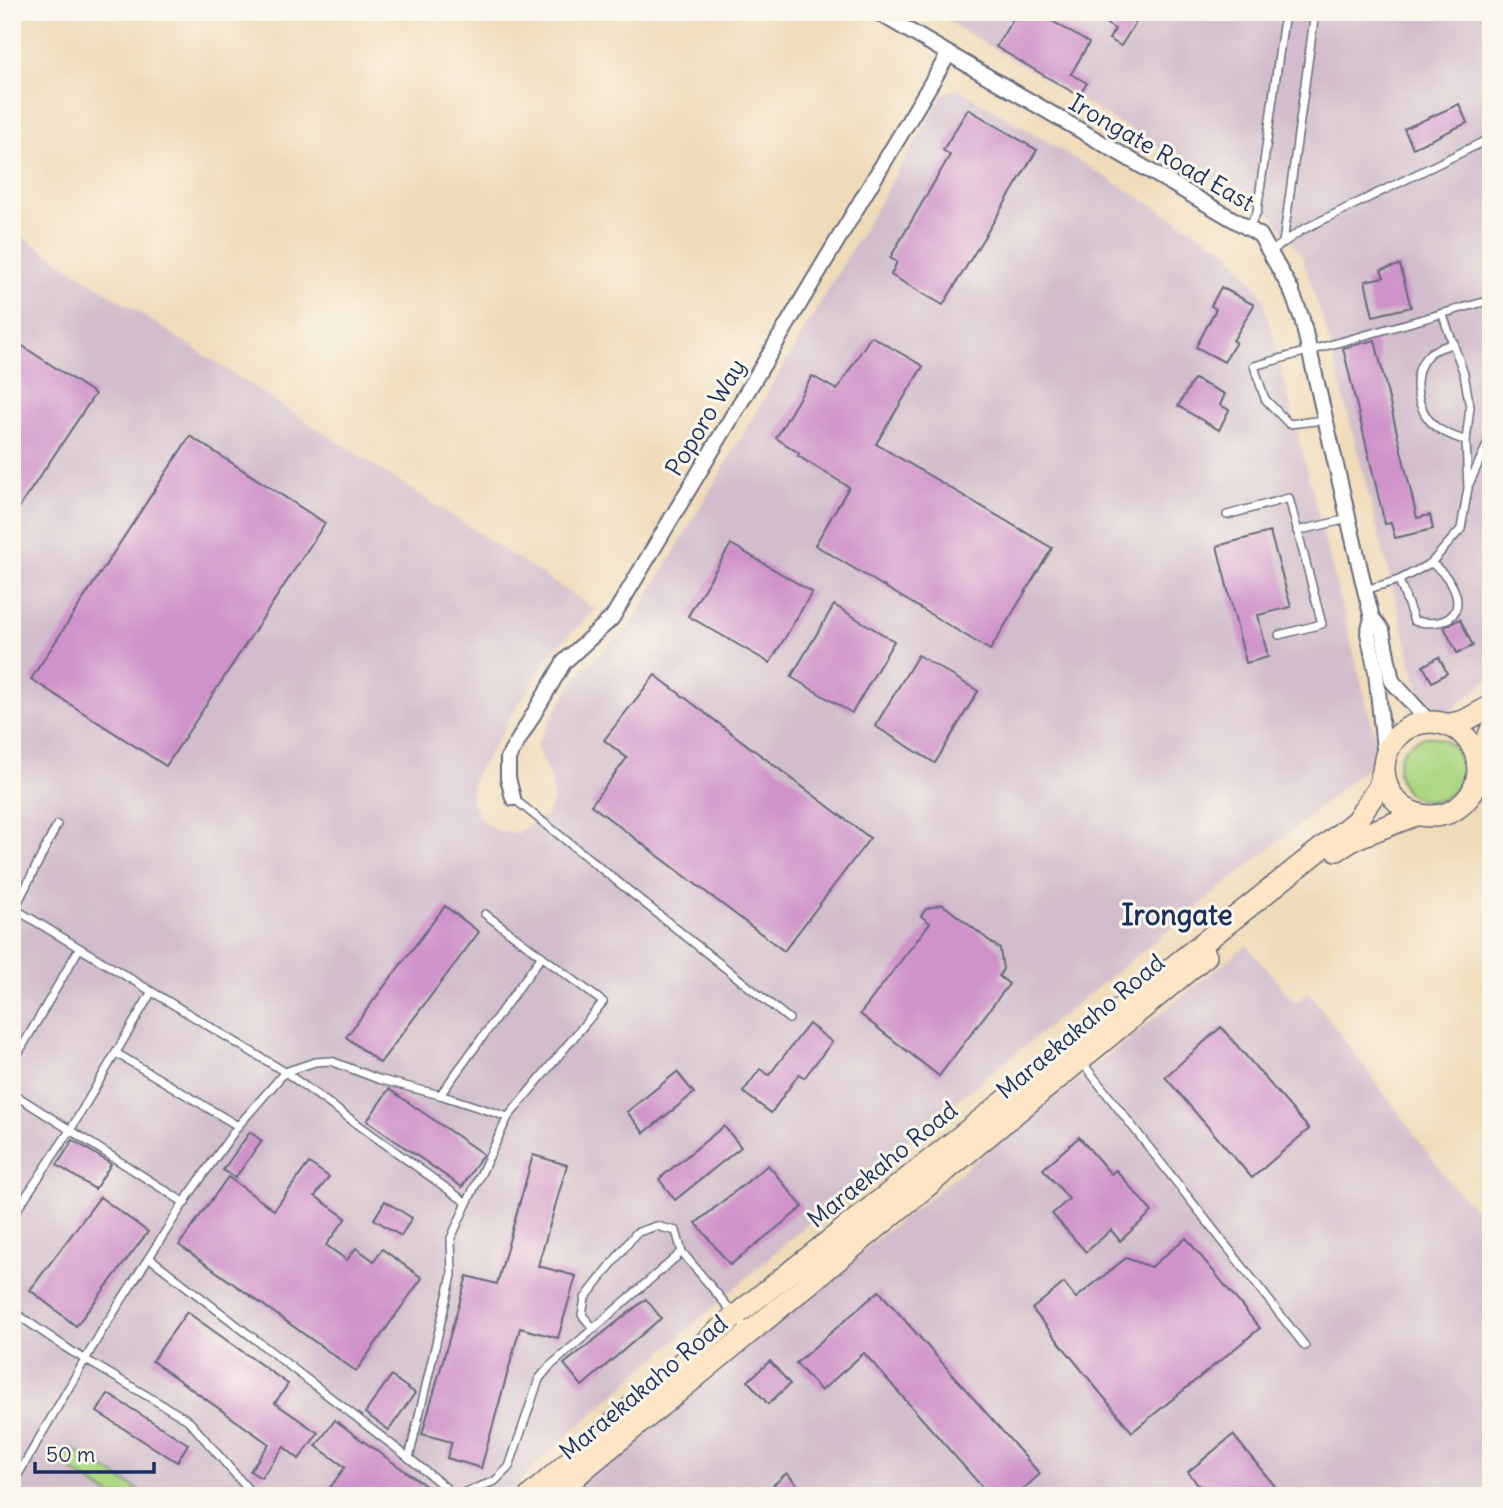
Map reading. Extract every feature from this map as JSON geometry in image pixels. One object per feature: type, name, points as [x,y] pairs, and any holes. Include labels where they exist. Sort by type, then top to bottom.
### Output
[{"type":"main road","points":[[1491,706],[1464,721],[1409,728],[1396,737],[1385,763],[1386,782],[1393,796],[1404,807],[1418,814],[1434,816],[1449,813],[1462,805],[1477,779],[1478,764],[1491,730]]},
{"type":"main road","points":[[1438,724],[1465,737],[1474,749],[1478,764]]},
{"type":"main road","name":"Maraekakaho Road","points":[[1075,1054],[1356,821],[1379,787],[1385,763]]},
{"type":"main road","points":[[1279,887],[1356,838],[1418,814]]},
{"type":"main road","name":"Maraekaho Road","points":[[530,1496],[1075,1054]]},
{"type":"main road","name":"Maraekakaho Road","points":[[556,1496],[742,1324]]},
{"type":"street","name":"Irongate Road East","points":[[877,12],[1260,235],[1290,290],[1302,319],[1372,618]]},
{"type":"street","name":"Poporo Way","points":[[513,798],[508,778],[508,758],[564,662],[612,618],[948,55]]},
{"type":"street","points":[[1372,618],[1382,629],[1392,681],[1438,724]]},
{"type":"street","points":[[1372,618],[1368,633],[1385,763]]},
{"type":"lane","points":[[1248,228],[1258,212],[1285,12]]},
{"type":"lane","points":[[1283,243],[1315,12]]},
{"type":"lane","points":[[1270,252],[1302,230],[1491,138]]},
{"type":"lane","points":[[1325,420],[1289,424],[1265,399],[1254,366],[1491,300]]},
{"type":"lane","points":[[1365,590],[1399,580],[1432,563],[1461,529],[1468,488],[1466,441],[1470,407],[1454,344],[1442,313]]},
{"type":"lane","points":[[1454,344],[1429,353],[1417,374],[1417,390],[1419,403],[1436,427],[1466,441]]},
{"type":"lane","points":[[1468,488],[1491,436]]},
{"type":"lane","points":[[1227,515],[1289,498],[1322,624],[1279,635]]},
{"type":"lane","points":[[1297,531],[1348,519]]},
{"type":"lane","points":[[1399,580],[1414,621],[1438,625],[1449,619],[1456,610],[1456,597],[1452,582],[1432,563]]},
{"type":"lane","points":[[513,798],[789,1019]]},
{"type":"lane","points":[[57,825],[14,912],[285,1072],[467,1203]]},
{"type":"lane","points":[[409,1458],[452,1275],[451,1238],[508,1117],[603,1002],[485,915]]},
{"type":"lane","points":[[12,1065],[79,949]]},
{"type":"lane","points":[[440,1096],[542,956]]},
{"type":"lane","points":[[12,1217],[71,1129],[151,993]]},
{"type":"lane","points":[[116,1053],[239,1126]]},
{"type":"lane","points":[[1075,1054],[1305,1346]]},
{"type":"lane","points":[[12,1485],[85,1359],[185,1203],[239,1126],[285,1072],[315,1062],[331,1062],[378,1079],[508,1117]]},
{"type":"lane","points":[[12,1093],[185,1203]]},
{"type":"lane","points":[[594,1329],[582,1315],[585,1298],[636,1233],[656,1226],[676,1231],[682,1252],[742,1324]]},
{"type":"lane","points":[[455,1496],[495,1481],[509,1467],[539,1379],[549,1367],[682,1252]]},
{"type":"lane","points":[[151,1259],[409,1458],[445,1487],[449,1496]]},
{"type":"lane","points":[[12,1311],[85,1359],[188,1420],[254,1496]]},
{"type":"shaded area","points":[[933,12],[1491,12],[1491,677],[1446,715],[1424,710],[1325,325],[1301,254],[1272,215]]},
{"type":"shaded area","points":[[959,89],[1227,250],[1262,294],[1380,756],[1294,829],[847,1189],[541,1459],[507,1496],[23,1496],[12,1490],[12,230],[595,609],[550,654],[474,778],[471,800],[481,820],[495,830],[517,833],[547,815],[553,800],[551,780],[536,745],[569,688],[582,670],[631,625],[943,94]]},
{"type":"shaded area","points":[[1247,945],[1295,1003],[1309,992],[1451,1184],[1491,1225],[1491,1496],[558,1496],[568,1484]]},
{"type":"green space","points":[[1424,737],[1436,737],[1453,746],[1460,757],[1460,781],[1453,792],[1436,801],[1424,801],[1412,796],[1403,787],[1398,775],[1398,763],[1403,751],[1412,742]]},
{"type":"green space","points":[[71,1448],[148,1496],[112,1496],[61,1464]]},
{"type":"building","points":[[1017,12],[1037,12],[1089,43],[1071,74],[1087,83],[1079,96],[996,47]]},
{"type":"building","points":[[1087,12],[1142,12],[1121,46],[1109,39],[1115,29]]},
{"type":"building","points":[[1459,104],[1467,123],[1413,148],[1404,129]]},
{"type":"building","points":[[968,109],[1037,150],[943,305],[891,275],[897,262],[890,258],[950,155],[943,150]]},
{"type":"building","points":[[1400,265],[1411,307],[1373,316],[1365,281],[1384,277],[1381,270]]},
{"type":"building","points":[[1221,287],[1254,305],[1224,362],[1196,347],[1216,309],[1211,306]]},
{"type":"building","points":[[871,336],[923,366],[876,444],[1052,548],[990,650],[815,545],[849,487],[798,456],[799,453],[776,438],[812,376],[837,390]]},
{"type":"building","points":[[12,339],[95,394],[12,518]]},
{"type":"building","points":[[1375,340],[1417,518],[1430,515],[1433,529],[1395,538],[1391,523],[1385,524],[1343,348]]},
{"type":"building","points":[[1194,379],[1225,394],[1220,405],[1229,410],[1219,430],[1178,406]]},
{"type":"building","points":[[190,436],[325,523],[166,766],[31,679]]},
{"type":"building","points":[[1270,532],[1291,607],[1258,615],[1268,657],[1246,663],[1217,546]]},
{"type":"building","points":[[731,544],[812,592],[770,663],[688,616]]},
{"type":"building","points":[[834,605],[894,641],[852,713],[791,677]]},
{"type":"building","points":[[1460,619],[1473,646],[1457,653],[1444,627]]},
{"type":"building","points":[[918,655],[978,691],[935,763],[875,726]]},
{"type":"building","points":[[1439,657],[1447,673],[1432,682],[1423,666]]},
{"type":"building","points":[[655,675],[870,838],[784,951],[591,805],[627,758],[604,740]]},
{"type":"building","points":[[942,904],[1000,949],[1003,969],[999,976],[1009,984],[939,1076],[860,1014],[930,923],[921,916],[926,909]]},
{"type":"building","points":[[445,906],[479,932],[380,1063],[346,1037]]},
{"type":"building","points":[[809,1024],[832,1042],[804,1078],[799,1074],[771,1113],[743,1092],[760,1069],[769,1075]]},
{"type":"building","points":[[1221,1027],[1309,1129],[1252,1178],[1165,1077]]},
{"type":"building","points":[[677,1072],[694,1093],[644,1133],[627,1112]]},
{"type":"building","points":[[389,1089],[483,1154],[462,1187],[367,1121]]},
{"type":"building","points":[[724,1126],[741,1147],[675,1200],[659,1179]]},
{"type":"building","points":[[250,1132],[262,1141],[235,1178],[223,1170]]},
{"type":"building","points":[[1079,1137],[1111,1174],[1116,1170],[1152,1212],[1120,1241],[1111,1230],[1086,1252],[1052,1214],[1069,1199],[1043,1169]]},
{"type":"building","points":[[73,1140],[111,1164],[95,1189],[57,1165]]},
{"type":"building","points":[[533,1155],[567,1165],[538,1266],[576,1276],[558,1338],[520,1328],[481,1468],[447,1458],[452,1442],[422,1434],[467,1276],[497,1284]]},
{"type":"building","points":[[309,1163],[329,1177],[315,1196],[346,1218],[326,1245],[347,1260],[356,1248],[374,1261],[382,1249],[422,1278],[356,1371],[179,1245],[228,1177],[274,1210]]},
{"type":"building","points":[[768,1165],[803,1207],[730,1265],[696,1223]]},
{"type":"building","points":[[100,1197],[148,1232],[76,1326],[30,1290]]},
{"type":"building","points":[[385,1201],[412,1218],[401,1236],[374,1219]]},
{"type":"building","points":[[1186,1238],[1260,1328],[1132,1432],[1032,1309],[1064,1283],[1076,1298],[1126,1258],[1151,1267]]},
{"type":"building","points":[[879,1291],[1040,1474],[1016,1496],[990,1496],[864,1353],[821,1391],[796,1363]]},
{"type":"building","points":[[646,1299],[661,1318],[582,1386],[564,1364]]},
{"type":"building","points":[[187,1312],[288,1384],[275,1403],[318,1433],[299,1459],[284,1447],[261,1478],[250,1471],[269,1444],[152,1361]]},
{"type":"building","points":[[770,1361],[790,1384],[768,1404],[748,1381]]},
{"type":"building","points":[[391,1376],[415,1393],[389,1430],[365,1413]]},
{"type":"building","points":[[108,1394],[188,1444],[177,1462],[97,1412]]},
{"type":"building","points":[[335,1420],[440,1496],[324,1496],[345,1467],[316,1446]]},
{"type":"building","points":[[1233,1435],[1283,1496],[1207,1496],[1188,1472]]},
{"type":"building","points":[[787,1473],[807,1496],[761,1496]]},
{"type":"waterway","points":[[1491,564],[1485,588],[1491,612]]},
{"type":"district","name":"Irongate","points":[[1177,915]]}]
